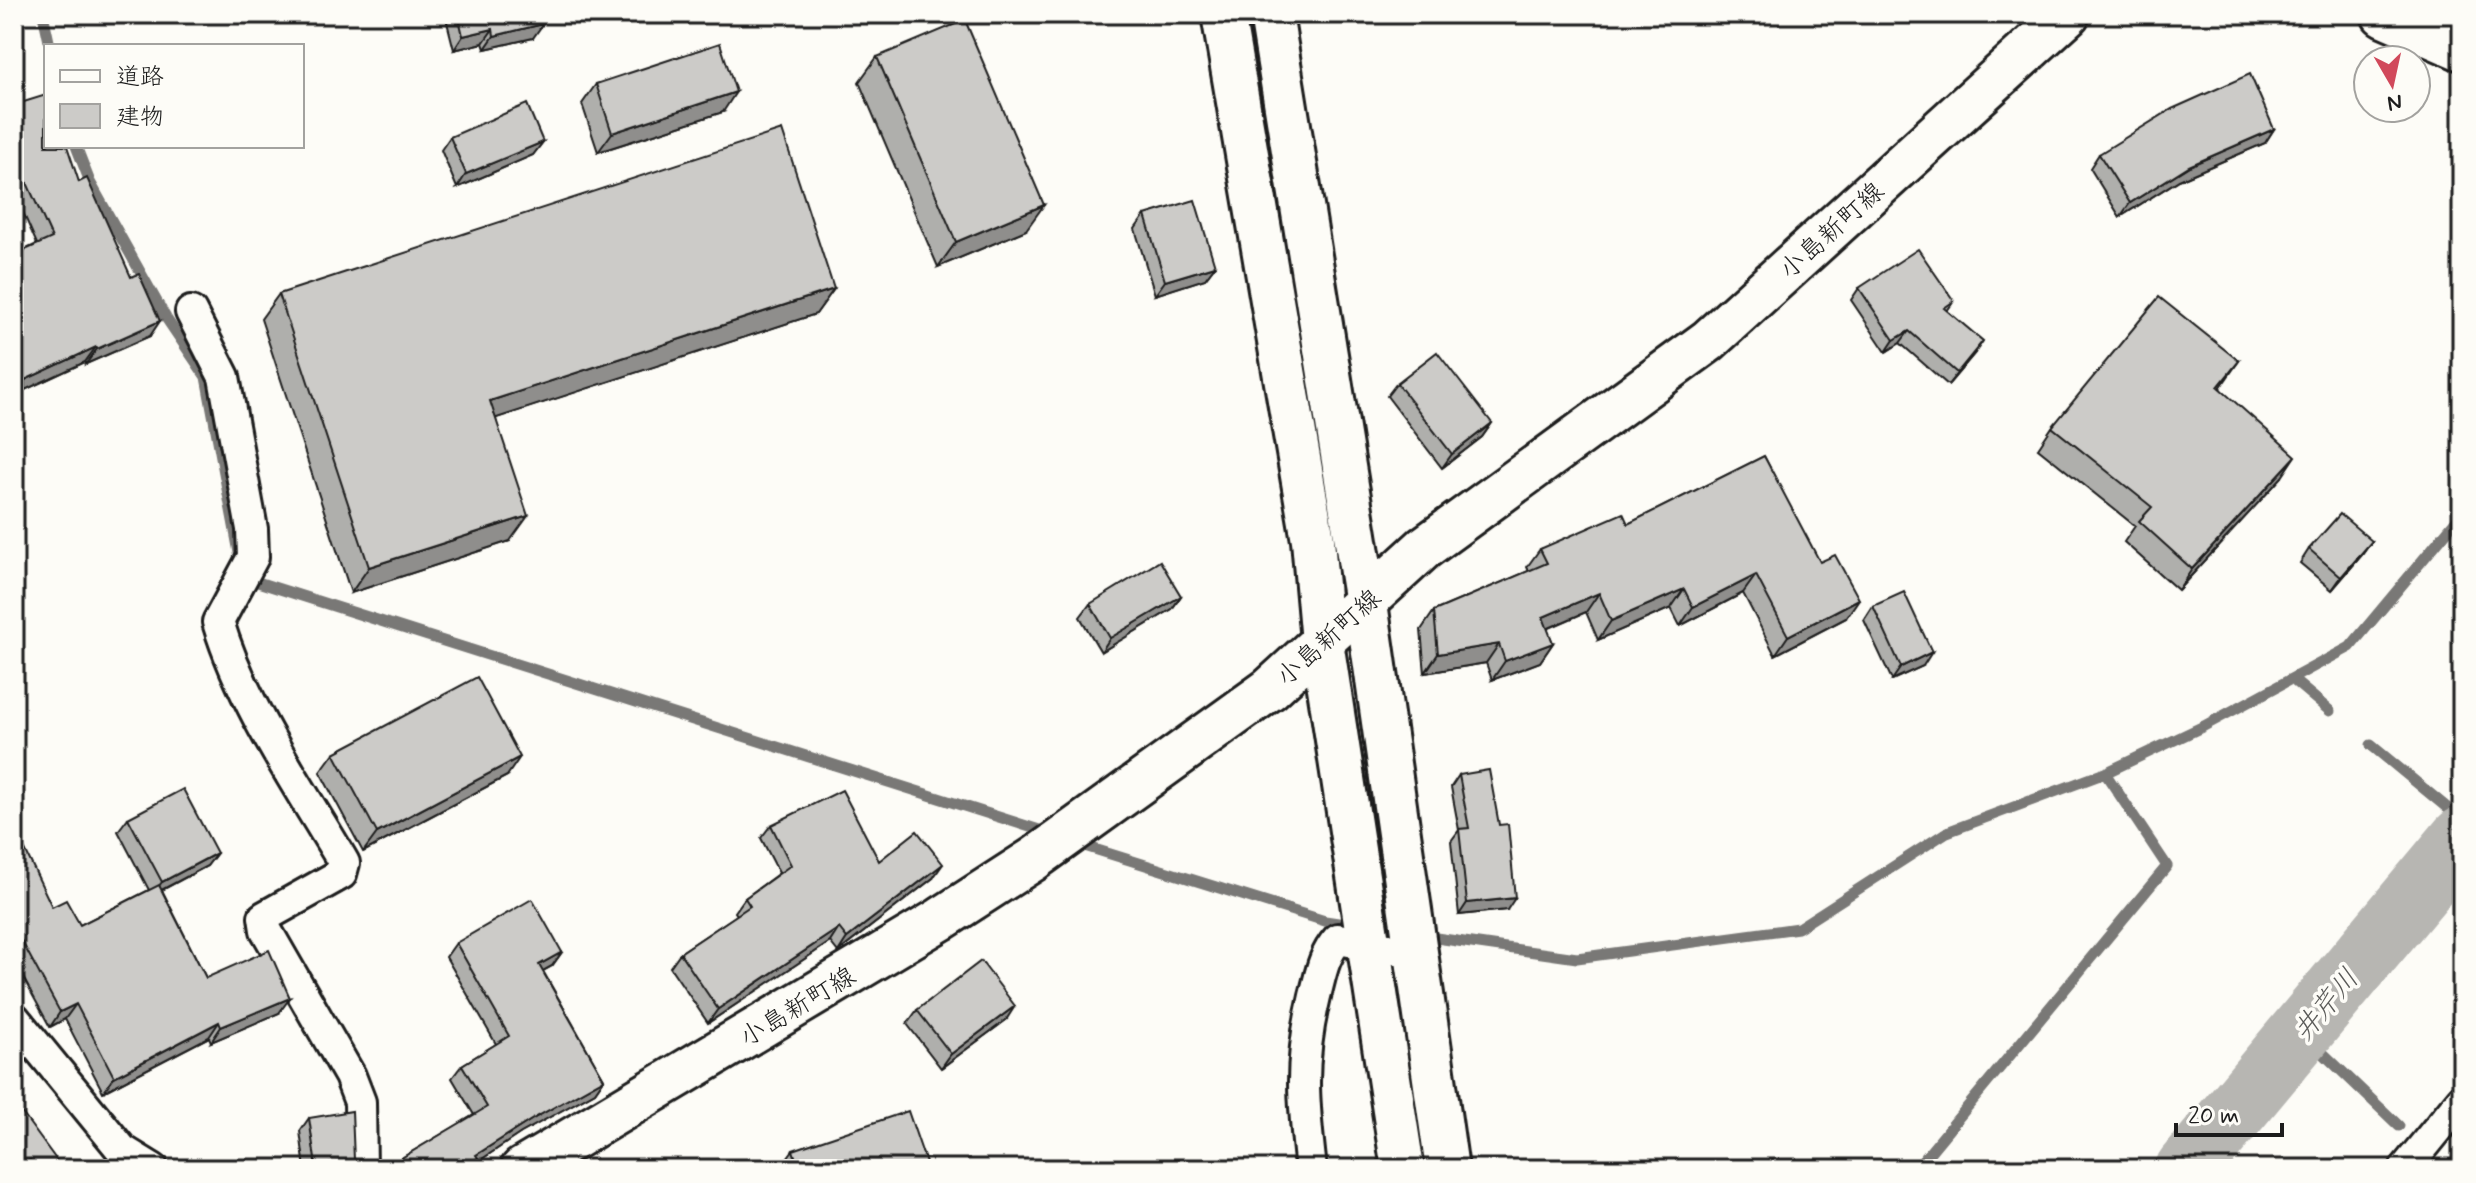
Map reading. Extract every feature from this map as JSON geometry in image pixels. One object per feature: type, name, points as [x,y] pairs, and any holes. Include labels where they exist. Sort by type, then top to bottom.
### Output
[{"type":"highway","points":[[2384,14],[2462,47]]},
{"type":"highway","points":[[2409,14],[2462,47]]},
{"type":"street","points":[[1223,14],[1313,540],[1322,642],[1403,1169]]},
{"type":"street","points":[[1271,14],[1366,603],[1447,1169]]},
{"type":"street","name":"小島新町線","points":[[522,1169],[941,919],[1034,859],[1270,689],[1424,548],[1708,341],[2068,14]]},
{"type":"street","points":[[191,312],[224,377],[252,529],[253,557],[218,622],[227,651],[271,737],[344,863],[341,874],[264,917],[266,930],[350,1076],[360,1102],[361,1169]]},
{"type":"street","points":[[1311,1169],[1303,1095],[1304,1045],[1326,953],[1338,939],[1416,953]]},
{"type":"street","points":[[14,1018],[122,1150],[153,1169]]},
{"type":"street","points":[[2405,1169],[2462,1099]]},
{"type":"building","points":[[458,14],[540,14],[543,24],[494,36],[493,29],[463,36]]},
{"type":"building","points":[[965,20],[1044,205],[956,242],[877,57]]},
{"type":"building","points":[[720,43],[736,92],[612,133],[596,84]]},
{"type":"building","points":[[2250,74],[2274,129],[2189,166],[2130,203],[2099,154],[2172,109]]},
{"type":"building","points":[[44,96],[44,148],[68,148],[79,182],[87,178],[131,277],[139,274],[160,321],[14,385],[14,255],[52,238],[24,176],[14,180],[14,105]]},
{"type":"building","points":[[527,104],[543,142],[466,174],[450,137]]},
{"type":"building","points":[[782,130],[834,289],[490,401],[528,516],[369,567],[279,294]]},
{"type":"building","points":[[1195,200],[1215,266],[1165,281],[1145,215]]},
{"type":"building","points":[[1918,249],[1954,301],[1944,308],[1983,341],[1957,373],[1909,331],[1894,340],[1859,288]]},
{"type":"building","points":[[2159,297],[2239,361],[2218,387],[2296,456],[2192,569],[2139,521],[2152,507],[2052,427]]},
{"type":"building","points":[[1437,352],[1492,423],[1452,454],[1397,383]]},
{"type":"building","points":[[1764,456],[1820,562],[1835,555],[1859,599],[1788,636],[1756,575],[1693,607],[1684,589],[1611,621],[1599,593],[1543,617],[1553,643],[1505,661],[1499,644],[1438,654],[1434,611],[1547,563],[1540,549],[1623,513],[1628,524]]},
{"type":"building","points":[[2340,514],[2372,541],[2341,577],[2309,549]]},
{"type":"building","points":[[1160,561],[1181,596],[1110,638],[1090,604]]},
{"type":"building","points":[[1904,592],[1932,652],[1901,667],[1873,606]]},
{"type":"building","points":[[477,677],[520,757],[377,833],[334,753]]},
{"type":"building","points":[[1489,770],[1499,825],[1508,824],[1515,898],[1467,903],[1459,829],[1469,828],[1459,775]]},
{"type":"building","points":[[183,789],[217,853],[162,882],[128,818]]},
{"type":"building","points":[[842,790],[879,861],[917,831],[943,864],[847,938],[839,928],[718,1009],[680,953],[750,906],[745,898],[791,865],[771,825]]},
{"type":"building","points":[[24,848],[52,907],[66,900],[80,925],[159,885],[206,978],[269,950],[290,998],[221,1027],[219,1022],[114,1077],[76,1004],[60,1012],[14,927],[14,853]]},
{"type":"building","points":[[532,899],[562,952],[539,965],[604,1079],[531,1120],[459,1169],[383,1169],[487,1107],[462,1065],[509,1036],[456,943]]},
{"type":"building","points":[[981,961],[1015,1006],[951,1054],[917,1010]]},
{"type":"building","points":[[19,1109],[63,1169],[33,1169],[30,1160],[14,1169],[14,1112]]},
{"type":"building","points":[[352,1111],[354,1160],[316,1166],[309,1118]]},
{"type":"building","points":[[908,1111],[928,1169],[799,1169],[793,1150]]},
{"type":"waterway","points":[[43,14],[50,44]]},
{"type":"waterway","points":[[77,148],[90,182],[166,318],[206,377],[240,558]]},
{"type":"waterway","points":[[1422,936],[1577,958],[1798,928],[1947,832],[2105,773],[2204,726],[2350,647],[2462,513]]},
{"type":"waterway","points":[[245,578],[1052,834]]},
{"type":"waterway","points":[[2292,679],[2330,711]]},
{"type":"waterway","points":[[2371,745],[2462,820]]},
{"type":"waterway","points":[[1916,1169],[2167,866],[2105,773]]},
{"type":"waterway","name":"井芹川","points":[[2187,1169],[2462,839]]},
{"type":"waterway","points":[[1075,843],[1325,921],[1358,926]]},
{"type":"waterway","points":[[2301,1032],[2399,1126]]}]
